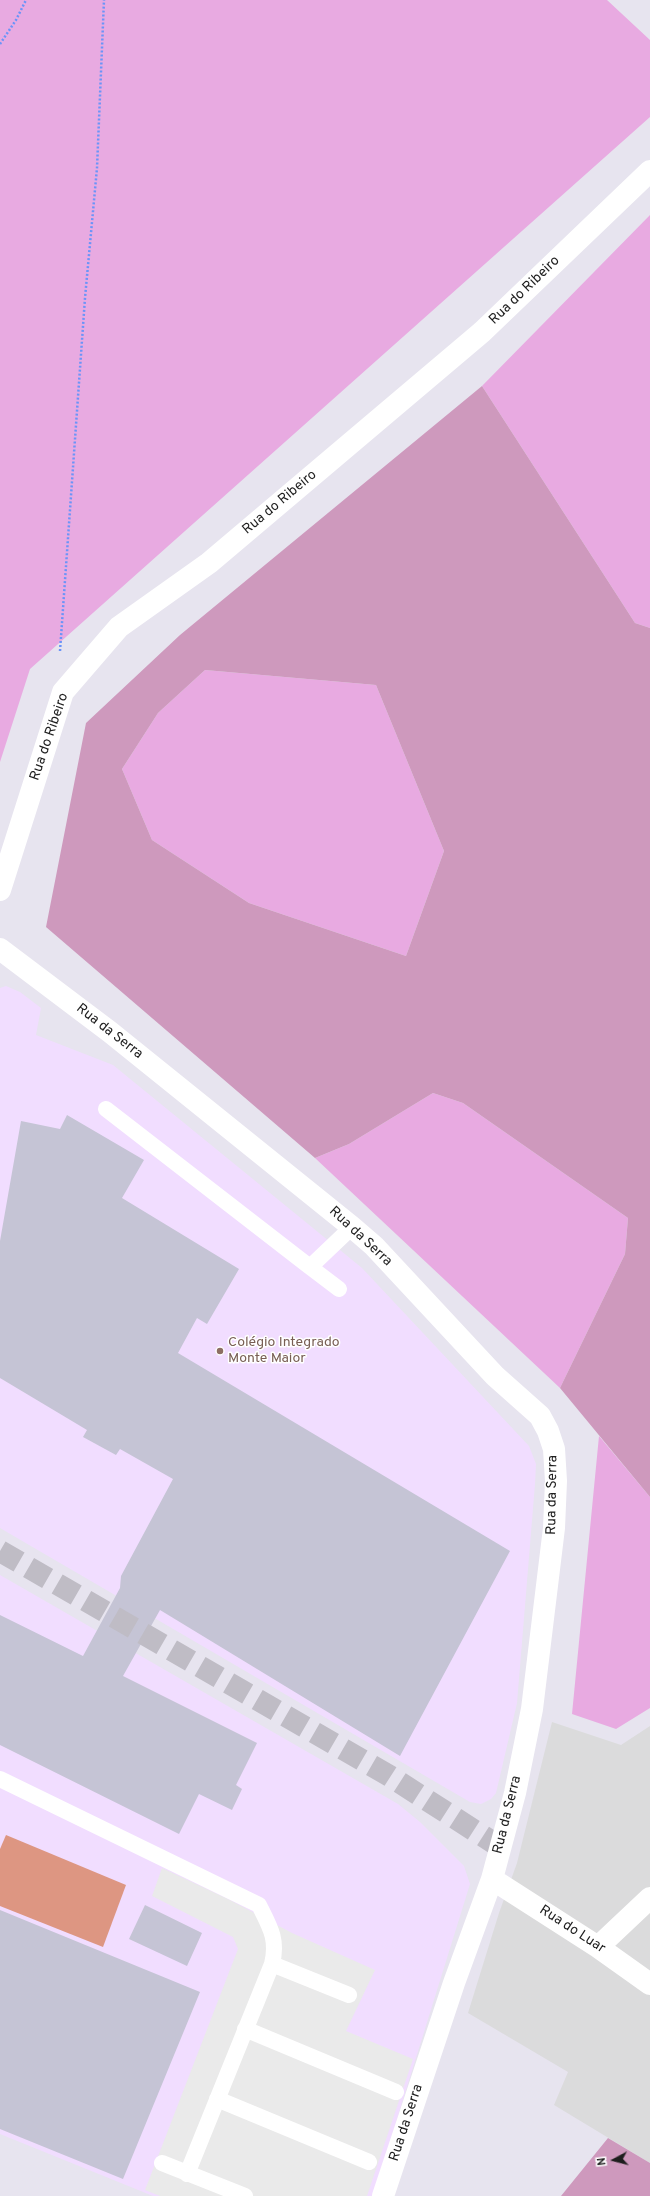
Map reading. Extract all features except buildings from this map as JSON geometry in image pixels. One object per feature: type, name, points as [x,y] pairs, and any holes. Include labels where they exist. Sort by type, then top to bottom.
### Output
[{"type":"street","name":"Rua do Ribeiro","points":[[0,890],[63,692],[75,676],[119,627],[209,563],[482,332],[650,171]]},
{"type":"street","name":"Rua da Serra","points":[[0,949],[110,1032],[374,1246],[495,1376],[540,1416],[548,1431],[554,1449],[556,1481],[554,1528],[532,1709],[515,1793],[492,1879],[454,1983],[383,2196]]},
{"type":"street","name":"Rua do Luar","points":[[492,1879],[598,1947],[650,1984]]},
{"type":"street","points":[[598,1947],[650,1898]]},
{"type":"lane","points":[[106,1109],[339,1289]]},
{"type":"lane","points":[[310,1267],[352,1227]]},
{"type":"lane","points":[[0,1779],[259,1905],[274,1933],[275,1951],[272,1964],[187,2174]]},
{"type":"lane","points":[[272,1964],[349,1995]]},
{"type":"lane","points":[[245,2029],[396,2092]]},
{"type":"lane","points":[[217,2099],[370,2162]]},
{"type":"lane","points":[[162,2163],[245,2196]]},
{"type":"path","points":[[0,44],[16,20],[26,0]]},
{"type":"path","points":[[75,676],[60,651],[85,298],[98,168],[104,0]]},
{"type":"shaded area","points":[[0,0],[607,0],[650,40],[650,117],[30,669],[0,762]]},
{"type":"shaded area","points":[[650,215],[650,628],[635,623],[482,386]]},
{"type":"shaded area","points":[[482,386],[635,623],[650,628],[650,1497],[560,1388],[625,1254],[628,1218],[463,1103],[433,1093],[349,1144],[315,1158],[46,927],[86,723],[180,635]],"holes":[[[205,670],[376,685],[444,851],[406,956],[249,903],[152,840],[122,769],[158,713]]]},
{"type":"shaded area","points":[[205,670],[376,685],[444,851],[406,956],[249,903],[152,840],[122,769],[158,713]]},
{"type":"shaded area","name":"Colégio Integrado Monte Maior","points":[[6,986],[20,992],[41,1008],[36,1035],[113,1065],[362,1268],[529,1446],[536,1464],[517,1703],[496,1793],[491,1799],[481,1804],[470,1802],[0,1528],[0,988]]},
{"type":"shaded area","points":[[433,1093],[463,1103],[628,1218],[625,1254],[560,1388],[315,1158],[349,1144]]},
{"type":"shaded area","points":[[599,1436],[650,1497],[650,1708],[616,1729],[572,1714]]},
{"type":"shaded area","points":[[0,1575],[398,1804],[420,1822],[464,1866],[470,1884],[373,2196],[153,2196],[0,2134]]},
{"type":"shaded area","points":[[552,1722],[621,1745],[650,1726],[650,2163],[554,2105],[568,2072],[468,2013],[499,1913],[517,1863]]},
{"type":"shaded area","points":[[6,1835],[126,1885],[103,1947],[0,1906],[0,1849]]},
{"type":"shaded area","points":[[162,1868],[228,1899],[292,1933],[375,1970],[346,2031],[413,2059],[367,2196],[160,2196],[145,2190],[238,1949],[233,1937],[152,1896]]},
{"type":"shaded area","points":[[608,2138],[650,2163],[650,2196],[561,2196]]},
{"type":"tunnel","points":[[0,1551],[388,1775],[500,1847]]},
{"type":"place","name":"Colégio Integrado Monte Maior","points":[[220,1351]]}]
